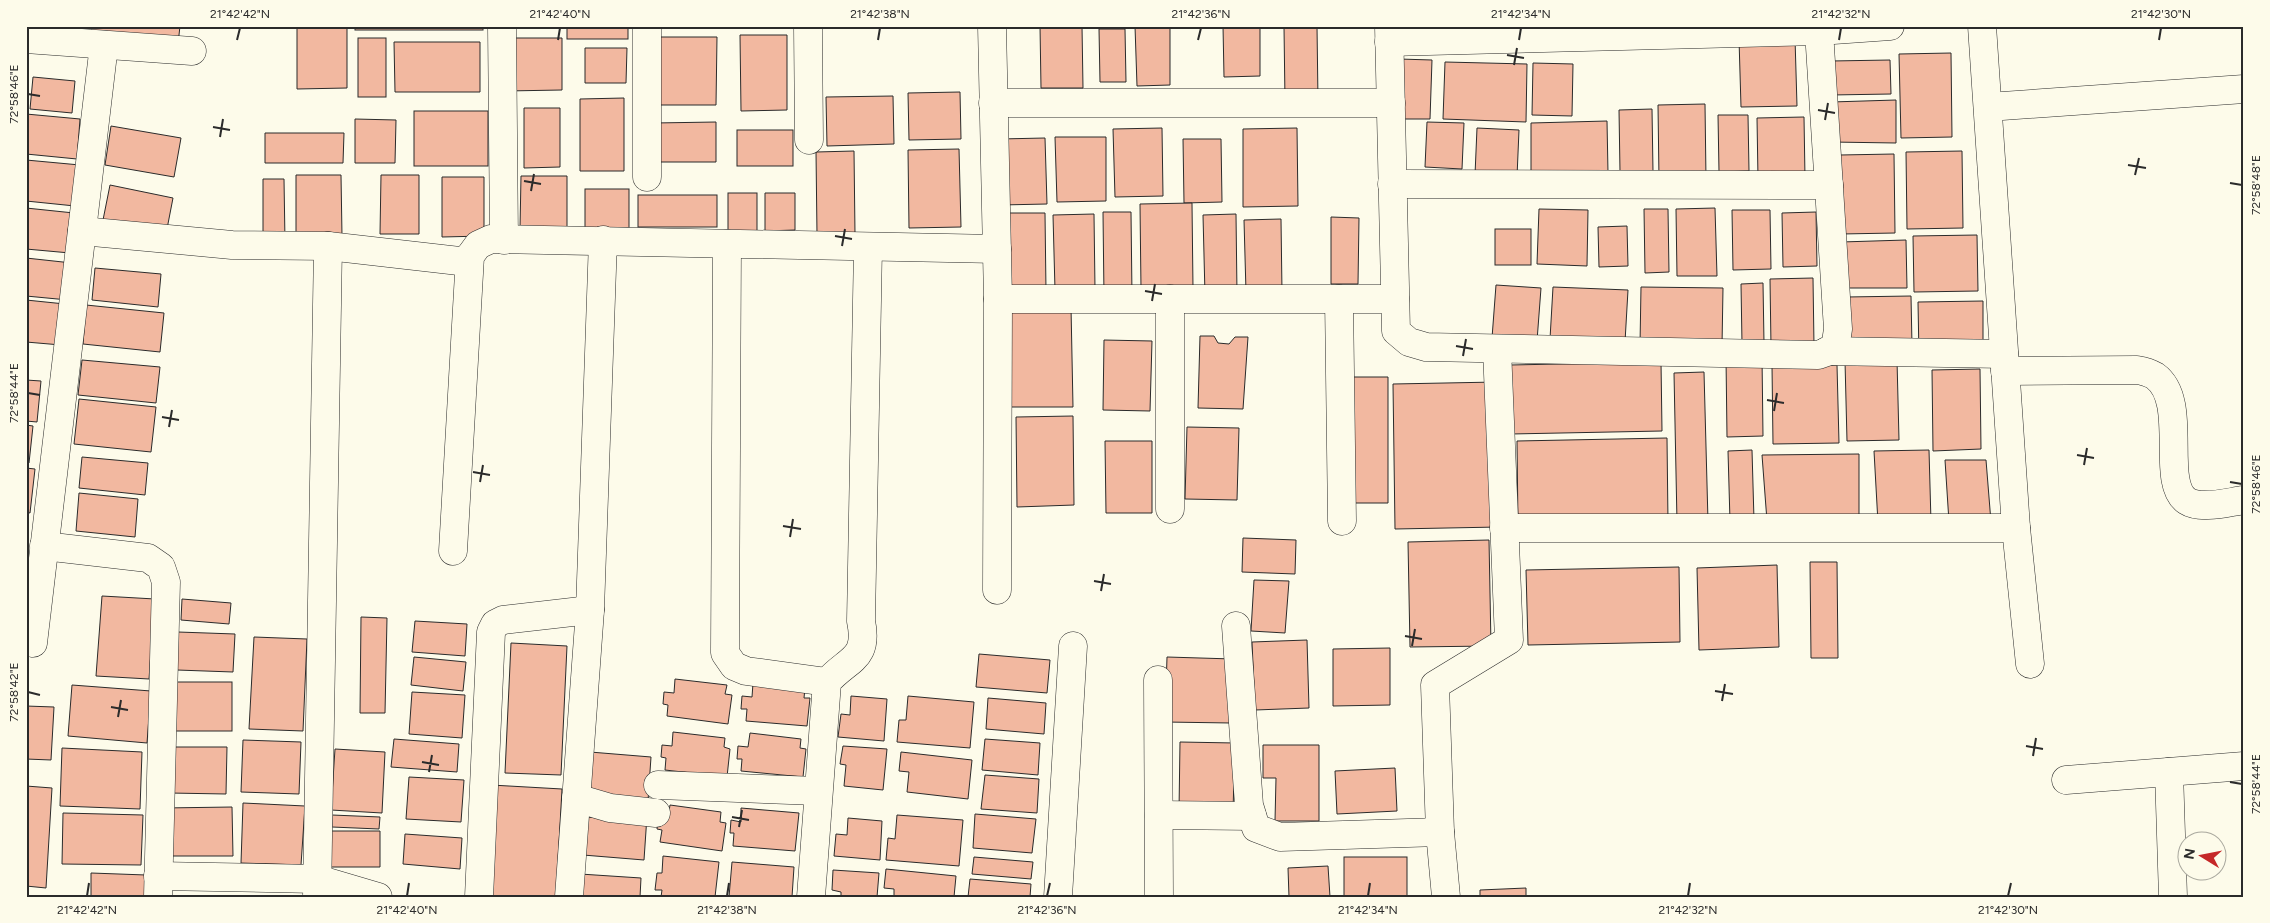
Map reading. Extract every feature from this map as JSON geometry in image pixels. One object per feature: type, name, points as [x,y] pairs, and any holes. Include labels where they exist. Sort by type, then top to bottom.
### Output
[{"type":"street","points":[[502,26],[504,240]]},
{"type":"street","points":[[647,26],[647,177]]},
{"type":"street","points":[[808,26],[809,140]]},
{"type":"street","points":[[992,26],[998,299],[997,590]]},
{"type":"street","points":[[1819,31],[1838,329],[1835,349],[1818,355],[1426,347],[1409,342],[1396,330],[1389,34],[1819,31],[1890,26]]},
{"type":"street","points":[[1982,26],[2016,528],[2030,664]]},
{"type":"street","points":[[26,39],[192,51]]},
{"type":"street","points":[[33,643],[104,44]]},
{"type":"street","points":[[1988,107],[2244,89]]},
{"type":"street","points":[[993,103],[1391,103]]},
{"type":"street","points":[[1392,184],[1829,185]]},
{"type":"street","points":[[82,231],[232,245],[328,246],[468,262],[478,245],[491,239],[996,249]]},
{"type":"street","points":[[569,897],[590,610],[603,240]]},
{"type":"street","points":[[727,244],[725,653],[734,666],[746,671],[827,682]]},
{"type":"street","points":[[317,888],[328,246]]},
{"type":"street","points":[[810,897],[827,682],[834,674],[850,664],[861,652],[864,635],[861,621],[868,247]]},
{"type":"street","points":[[453,551],[470,256]]},
{"type":"street","points":[[998,299],[1395,298]]},
{"type":"street","points":[[1170,299],[1170,509]]},
{"type":"street","points":[[1339,299],[1342,521]]},
{"type":"street","points":[[1446,897],[1440,832],[1434,685],[1509,640],[1497,349]]},
{"type":"street","points":[[1827,351],[2137,370],[2154,375],[2164,386],[2172,404],[2178,492],[2187,501],[2199,505],[2244,500]]},
{"type":"street","points":[[1504,528],[2016,528]]},
{"type":"street","points":[[44,546],[148,558],[161,568],[166,582],[158,886],[317,888],[378,897]]},
{"type":"street","points":[[479,897],[491,632],[495,624],[503,620],[590,610]]},
{"type":"street","points":[[1236,626],[1249,804],[1256,828],[1280,836],[1440,832]]},
{"type":"street","points":[[1058,897],[1073,646]]},
{"type":"street","points":[[1158,680],[1159,897]]},
{"type":"street","points":[[2066,780],[2244,766]]},
{"type":"street","points":[[2169,772],[2173,897]]},
{"type":"street","points":[[658,785],[818,790]]},
{"type":"street","points":[[576,798],[610,808],[656,813]]},
{"type":"street","points":[[1158,815],[1252,816]]},
{"type":"building","points":[[92,26],[180,26],[178,44],[91,34]]},
{"type":"building","points":[[355,26],[483,26],[483,30],[355,30]]},
{"type":"building","points":[[567,26],[628,26],[628,39],[567,39]]},
{"type":"building","points":[[1040,26],[1082,26],[1083,88],[1041,88]]},
{"type":"building","points":[[1135,26],[1170,26],[1170,85],[1137,86]]},
{"type":"building","points":[[1223,26],[1260,26],[1260,76],[1224,77]]},
{"type":"building","points":[[1317,26],[1318,101],[1285,101],[1284,27]]},
{"type":"building","points":[[297,28],[347,28],[347,88],[297,89]]},
{"type":"building","points":[[1099,29],[1125,29],[1126,82],[1100,82]]},
{"type":"building","points":[[740,35],[787,35],[787,110],[741,111]]},
{"type":"building","points":[[652,37],[717,37],[716,105],[652,105]]},
{"type":"building","points":[[358,38],[386,38],[386,97],[358,97]]},
{"type":"building","points":[[506,38],[562,38],[562,90],[506,91]]},
{"type":"building","points":[[1795,38],[1797,106],[1741,107],[1739,39]]},
{"type":"building","points":[[394,42],[480,42],[480,92],[395,92]]},
{"type":"building","points":[[585,48],[627,48],[626,83],[585,83]]},
{"type":"building","points":[[1951,53],[1952,137],[1901,138],[1899,54]]},
{"type":"building","points":[[1399,59],[1432,60],[1430,119],[1397,119]]},
{"type":"building","points":[[1890,60],[1891,94],[1831,95],[1831,61]]},
{"type":"building","points":[[1445,62],[1527,64],[1526,122],[1443,119]]},
{"type":"building","points":[[1533,63],[1573,64],[1572,116],[1532,115]]},
{"type":"building","points":[[33,77],[75,81],[72,113],[30,109]]},
{"type":"building","points":[[960,92],[961,139],[909,140],[908,93]]},
{"type":"building","points":[[893,96],[894,144],[827,146],[826,97]]},
{"type":"building","points":[[624,98],[624,171],[580,171],[580,99]]},
{"type":"building","points":[[1896,100],[1896,143],[1831,142],[1831,102]]},
{"type":"building","points":[[1705,104],[1706,179],[1659,180],[1658,105]]},
{"type":"building","points":[[524,108],[560,108],[560,167],[524,168]]},
{"type":"building","points":[[1652,109],[1653,172],[1620,172],[1619,110]]},
{"type":"building","points":[[414,111],[488,111],[488,166],[414,166]]},
{"type":"building","points":[[26,114],[80,119],[77,159],[26,154]]},
{"type":"building","points":[[1718,115],[1748,115],[1749,171],[1719,172]]},
{"type":"building","points":[[1804,117],[1805,178],[1758,179],[1757,118]]},
{"type":"building","points":[[355,119],[396,120],[395,163],[355,163]]},
{"type":"building","points":[[1607,121],[1608,173],[1531,175],[1531,123]]},
{"type":"building","points":[[716,122],[716,162],[654,162],[654,123]]},
{"type":"building","points":[[1427,122],[1464,123],[1462,169],[1425,167]]},
{"type":"building","points":[[111,126],[181,138],[174,177],[105,165]]},
{"type":"building","points":[[1162,128],[1163,196],[1115,197],[1113,129]]},
{"type":"building","points":[[1297,128],[1298,206],[1243,207],[1243,129]]},
{"type":"building","points":[[1477,128],[1519,130],[1517,177],[1475,175]]},
{"type":"building","points":[[737,130],[793,130],[793,166],[737,166]]},
{"type":"building","points":[[265,133],[344,133],[343,163],[265,163]]},
{"type":"building","points":[[1055,137],[1106,137],[1106,201],[1057,202]]},
{"type":"building","points":[[1045,138],[1047,204],[1001,205],[1000,139]]},
{"type":"building","points":[[1183,139],[1221,139],[1222,202],[1184,203]]},
{"type":"building","points":[[959,149],[961,227],[909,228],[908,150]]},
{"type":"building","points":[[854,151],[855,234],[817,235],[816,152]]},
{"type":"building","points":[[1962,151],[1963,228],[1907,229],[1906,152]]},
{"type":"building","points":[[1894,154],[1895,233],[1841,234],[1840,155]]},
{"type":"building","points":[[26,160],[80,165],[75,206],[26,201]]},
{"type":"building","points":[[296,175],[341,175],[342,236],[296,236]]},
{"type":"building","points":[[381,175],[419,175],[419,234],[380,234]]},
{"type":"building","points":[[521,176],[567,176],[567,229],[520,229]]},
{"type":"building","points":[[442,177],[484,177],[484,236],[442,237]]},
{"type":"building","points":[[263,179],[284,179],[285,242],[263,242]]},
{"type":"building","points":[[110,185],[173,198],[166,234],[103,220]]},
{"type":"building","points":[[585,189],[629,189],[629,228],[585,228]]},
{"type":"building","points":[[728,193],[757,193],[757,234],[728,234]]},
{"type":"building","points":[[765,193],[795,193],[795,230],[765,231]]},
{"type":"building","points":[[638,195],[717,195],[717,227],[638,227]]},
{"type":"building","points":[[1192,203],[1193,288],[1141,289],[1140,204]]},
{"type":"building","points":[[26,208],[74,213],[70,253],[26,249]]},
{"type":"building","points":[[1715,208],[1717,276],[1677,276],[1676,209]]},
{"type":"building","points":[[1539,209],[1588,210],[1587,266],[1537,264]]},
{"type":"building","points":[[1644,209],[1668,209],[1669,272],[1645,273]]},
{"type":"building","points":[[1732,210],[1770,210],[1771,269],[1733,270]]},
{"type":"building","points":[[1103,212],[1131,212],[1132,296],[1104,297]]},
{"type":"building","points":[[1816,212],[1817,266],[1783,267],[1782,213]]},
{"type":"building","points":[[1003,213],[1045,213],[1046,291],[1005,292]]},
{"type":"building","points":[[1094,214],[1095,289],[1055,290],[1053,215]]},
{"type":"building","points":[[1236,214],[1237,294],[1205,295],[1203,215]]},
{"type":"building","points":[[1331,217],[1359,218],[1358,284],[1331,284]]},
{"type":"building","points":[[1281,219],[1282,292],[1246,292],[1244,220]]},
{"type":"building","points":[[1627,226],[1628,266],[1599,267],[1598,227]]},
{"type":"building","points":[[1495,229],[1531,229],[1531,265],[1495,265]]},
{"type":"building","points":[[1977,235],[1978,291],[1914,292],[1913,236]]},
{"type":"building","points":[[1906,240],[1907,288],[1842,288],[1841,242]]},
{"type":"building","points":[[26,258],[72,263],[68,300],[26,296]]},
{"type":"building","points":[[95,268],[161,274],[158,307],[92,300]]},
{"type":"building","points":[[1813,278],[1814,346],[1771,347],[1770,279]]},
{"type":"building","points":[[1763,283],[1764,343],[1742,344],[1741,284]]},
{"type":"building","points":[[1496,285],[1541,288],[1537,341],[1492,338]]},
{"type":"building","points":[[1553,287],[1628,290],[1625,342],[1550,339]]},
{"type":"building","points":[[1641,287],[1723,288],[1722,346],[1640,345]]},
{"type":"building","points":[[1911,296],[1912,346],[1847,347],[1846,297]]},
{"type":"building","points":[[26,300],[65,304],[61,345],[26,342]]},
{"type":"building","points":[[1983,301],[1983,356],[1919,357],[1918,302]]},
{"type":"building","points":[[86,305],[164,313],[160,352],[83,344]]},
{"type":"building","points":[[1071,307],[1073,407],[1010,407],[1009,308]]},
{"type":"building","points":[[1200,336],[1214,336],[1218,343],[1229,344],[1235,337],[1248,337],[1243,409],[1198,408]]},
{"type":"building","points":[[1104,340],[1152,341],[1150,411],[1103,410]]},
{"type":"building","points":[[1762,357],[1763,436],[1727,437],[1726,358]]},
{"type":"building","points":[[82,360],[160,367],[156,403],[78,395]]},
{"type":"building","points":[[1897,360],[1899,440],[1847,441],[1845,361]]},
{"type":"building","points":[[1661,362],[1662,431],[1511,434],[1510,365]]},
{"type":"building","points":[[1837,365],[1839,443],[1773,444],[1772,366]]},
{"type":"building","points":[[1980,369],[1981,449],[1933,451],[1932,370]]},
{"type":"building","points":[[1704,372],[1708,521],[1677,522],[1674,373]]},
{"type":"building","points":[[1348,377],[1388,377],[1388,503],[1347,503]]},
{"type":"building","points":[[26,380],[41,381],[37,422],[26,421]]},
{"type":"building","points":[[1497,382],[1499,527],[1395,529],[1393,384]]},
{"type":"building","points":[[79,399],[156,407],[151,452],[74,444]]},
{"type":"building","points":[[1073,416],[1074,505],[1017,507],[1016,417]]},
{"type":"building","points":[[26,425],[33,426],[29,463],[26,463]]},
{"type":"building","points":[[1187,427],[1239,428],[1237,500],[1185,499]]},
{"type":"building","points":[[1667,438],[1668,522],[1518,525],[1517,441]]},
{"type":"building","points":[[1105,441],[1152,441],[1152,513],[1106,513]]},
{"type":"building","points":[[1752,450],[1754,520],[1730,521],[1728,451]]},
{"type":"building","points":[[1929,450],[1931,522],[1878,523],[1874,451]]},
{"type":"building","points":[[1859,454],[1859,519],[1767,521],[1762,455]]},
{"type":"building","points":[[82,457],[148,463],[145,495],[79,488]]},
{"type":"building","points":[[1945,460],[1986,460],[1991,522],[1949,522]]},
{"type":"building","points":[[26,468],[35,469],[30,513],[26,512]]},
{"type":"building","points":[[79,493],[138,499],[135,537],[76,531]]},
{"type":"building","points":[[1243,538],[1296,540],[1295,574],[1242,572]]},
{"type":"building","points":[[1489,540],[1491,646],[1410,647],[1408,542]]},
{"type":"building","points":[[1810,562],[1837,562],[1838,658],[1811,658]]},
{"type":"building","points":[[1777,565],[1779,647],[1699,650],[1697,568]]},
{"type":"building","points":[[1679,567],[1680,642],[1528,645],[1526,570]]},
{"type":"building","points":[[1254,580],[1289,581],[1285,633],[1251,631]]},
{"type":"building","points":[[102,596],[155,599],[149,679],[96,676]]},
{"type":"building","points":[[182,599],[231,603],[229,624],[181,620]]},
{"type":"building","points":[[361,617],[387,618],[385,713],[360,713]]},
{"type":"building","points":[[415,621],[467,624],[465,656],[412,652]]},
{"type":"building","points":[[178,632],[235,634],[233,672],[177,670]]},
{"type":"building","points":[[254,637],[307,639],[303,731],[249,729]]},
{"type":"building","points":[[1307,640],[1309,708],[1255,710],[1252,642]]},
{"type":"building","points":[[511,643],[567,646],[561,775],[505,773]]},
{"type":"building","points":[[1390,648],[1390,705],[1333,706],[1333,649]]},
{"type":"building","points":[[979,654],[1050,660],[1047,693],[976,687]]},
{"type":"building","points":[[414,657],[466,662],[463,691],[411,685]]},
{"type":"building","points":[[1167,657],[1233,659],[1231,723],[1165,722]]},
{"type":"building","points":[[675,679],[727,685],[725,694],[732,695],[728,724],[667,716],[668,705],[663,704],[664,692],[674,693]]},
{"type":"building","points":[[172,682],[232,682],[232,731],[172,731]]},
{"type":"building","points":[[753,683],[805,688],[804,698],[810,698],[807,726],[746,721],[747,709],[741,709],[742,696],[752,697]]},
{"type":"building","points":[[72,685],[151,691],[147,743],[68,736]]},
{"type":"building","points":[[412,692],[465,695],[462,738],[409,734]]},
{"type":"building","points":[[851,696],[887,699],[884,741],[838,737],[841,714],[850,715]]},
{"type":"building","points":[[908,696],[974,702],[970,748],[897,742],[899,720],[906,720]]},
{"type":"building","points":[[988,698],[1046,703],[1044,734],[986,729]]},
{"type":"building","points":[[26,706],[54,707],[51,760],[26,759]]},
{"type":"building","points":[[673,732],[725,738],[724,747],[730,749],[727,777],[665,770],[666,758],[661,757],[662,745],[672,746]]},
{"type":"building","points":[[750,733],[801,739],[800,748],[806,749],[803,777],[741,771],[742,759],[737,759],[738,746],[748,747]]},
{"type":"building","points":[[394,739],[459,744],[457,772],[391,767]]},
{"type":"building","points":[[985,739],[1040,743],[1038,775],[982,770]]},
{"type":"building","points":[[243,740],[301,742],[299,794],[241,792]]},
{"type":"building","points":[[1180,742],[1235,743],[1233,812],[1179,811]]},
{"type":"building","points":[[1263,745],[1319,745],[1319,821],[1275,821],[1276,778],[1263,778]]},
{"type":"building","points":[[843,746],[887,749],[883,790],[844,786],[846,765],[840,764]]},
{"type":"building","points":[[170,747],[227,747],[226,794],[169,793]]},
{"type":"building","points":[[62,748],[142,752],[140,809],[60,806]]},
{"type":"building","points":[[335,749],[385,752],[382,813],[331,810]]},
{"type":"building","points":[[590,752],[651,757],[644,860],[583,855],[587,817],[600,818],[586,794]]},
{"type":"building","points":[[901,752],[972,760],[968,799],[907,792],[909,772],[899,771]]},
{"type":"building","points":[[1395,768],[1397,811],[1337,814],[1335,771]]},
{"type":"building","points":[[985,775],[1039,779],[1037,813],[981,809]]},
{"type":"building","points":[[409,777],[464,780],[461,822],[406,819]]},
{"type":"building","points":[[491,785],[562,789],[556,897],[485,896]]},
{"type":"building","points":[[26,786],[52,788],[46,888],[26,886]]},
{"type":"building","points":[[243,803],[305,806],[301,865],[241,863]]},
{"type":"building","points":[[670,805],[721,812],[720,822],[726,823],[722,851],[660,842],[662,830],[657,829],[658,817],[668,818]]},
{"type":"building","points":[[232,807],[233,856],[163,856],[163,808]]},
{"type":"building","points":[[741,808],[799,813],[795,851],[733,846],[734,833],[730,833],[731,820],[741,822]]},
{"type":"building","points":[[63,813],[143,815],[141,865],[62,864]]},
{"type":"building","points":[[975,814],[1036,819],[1032,853],[973,848]]},
{"type":"building","points":[[332,815],[380,817],[379,829],[332,827]]},
{"type":"building","points":[[897,815],[963,820],[959,866],[886,860],[888,838],[895,839]]},
{"type":"building","points":[[848,818],[882,821],[880,860],[834,856],[836,834],[847,835]]},
{"type":"building","points":[[328,831],[380,831],[380,867],[327,867]]},
{"type":"building","points":[[405,834],[462,838],[460,869],[403,864]]},
{"type":"building","points":[[663,856],[719,862],[715,897],[661,897],[662,890],[655,890],[657,873],[662,873]]},
{"type":"building","points":[[974,857],[1033,862],[1031,879],[972,874]]},
{"type":"building","points":[[1344,857],[1407,857],[1407,897],[1344,897]]},
{"type":"building","points":[[732,862],[794,867],[792,897],[729,897]]},
{"type":"building","points":[[1328,866],[1330,897],[1289,897],[1288,868]]},
{"type":"building","points":[[886,869],[956,876],[954,897],[894,897],[894,889],[884,888]]},
{"type":"building","points":[[833,870],[879,873],[877,897],[841,897],[841,892],[832,890]]},
{"type":"building","points":[[91,873],[146,875],[146,897],[91,897]]},
{"type":"building","points":[[580,874],[641,878],[640,897],[578,897]]},
{"type":"building","points":[[970,879],[1031,884],[1030,897],[968,897]]},
{"type":"building","points":[[1526,888],[1526,897],[1480,897],[1480,890]]}]
